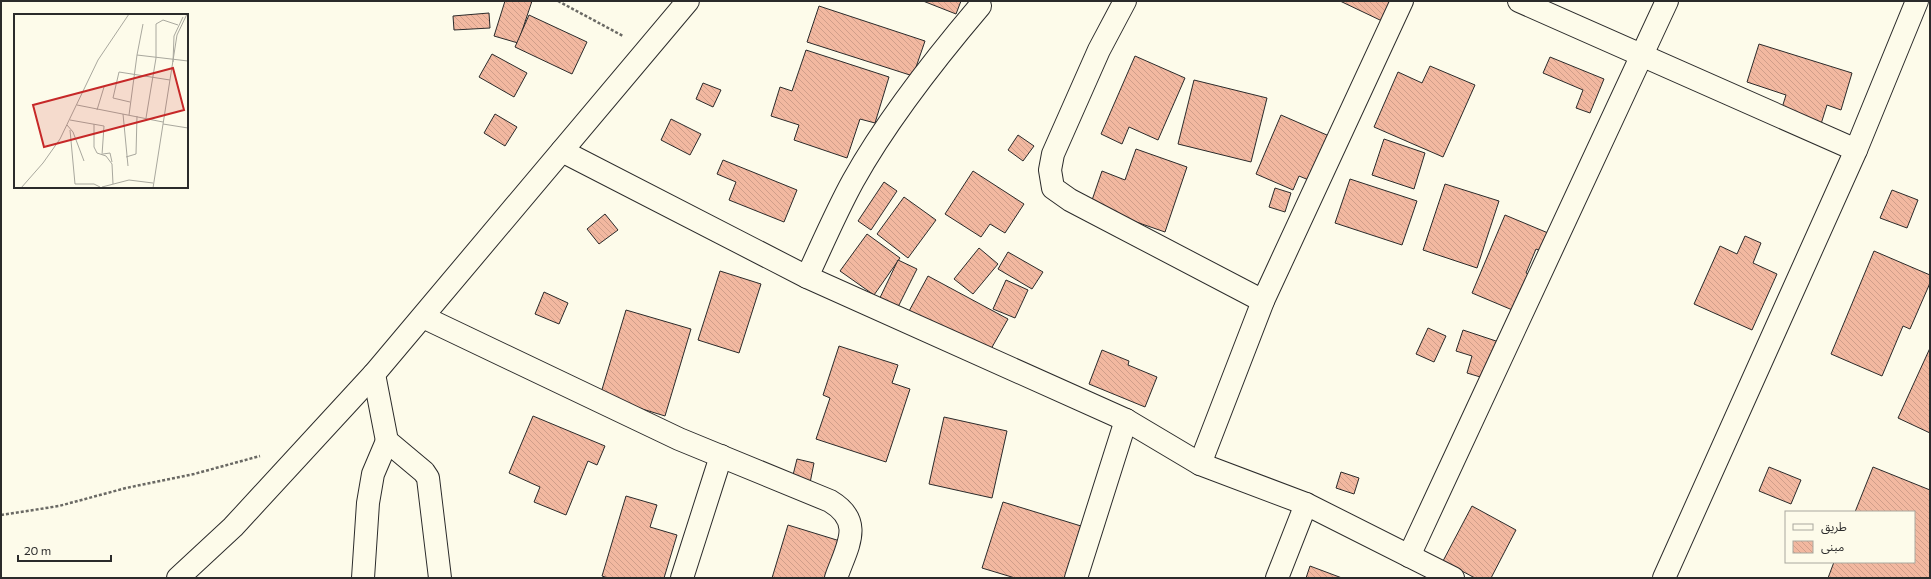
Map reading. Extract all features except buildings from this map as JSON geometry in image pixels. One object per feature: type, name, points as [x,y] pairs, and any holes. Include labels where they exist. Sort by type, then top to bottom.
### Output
[{"type":"street","points":[[178,578],[233,527],[374,374],[424,317],[688,1]]},
{"type":"street","points":[[1125,1],[1099,50],[1053,154],[1050,170],[1053,188],[1070,200],[1264,301]]},
{"type":"street","points":[[1200,464],[1264,301],[1402,1]]},
{"type":"street","points":[[1519,1],[1856,150]]},
{"type":"street","points":[[1409,556],[1667,1]]},
{"type":"street","points":[[1664,578],[1856,150],[1917,1]]},
{"type":"street","points":[[807,276],[854,181],[880,138],[942,51],[980,6]]},
{"type":"street","points":[[562,151],[807,276],[1126,420],[1200,464],[1306,504],[1453,578]]},
{"type":"street","points":[[424,317],[617,410],[721,456],[791,484],[840,507],[847,515],[851,528],[836,578]]},
{"type":"street","points":[[363,578],[368,503],[373,474],[387,441],[374,374]]},
{"type":"street","points":[[1076,578],[1126,420]]},
{"type":"street","points":[[387,441],[424,472],[428,478],[440,578]]},
{"type":"street","points":[[682,578],[721,456]]},
{"type":"street","points":[[1277,578],[1306,504]]},
{"type":"path","points":[[558,1],[647,50]]},
{"type":"path","points":[[1,515],[59,506],[126,488],[194,474],[268,454]]}]
